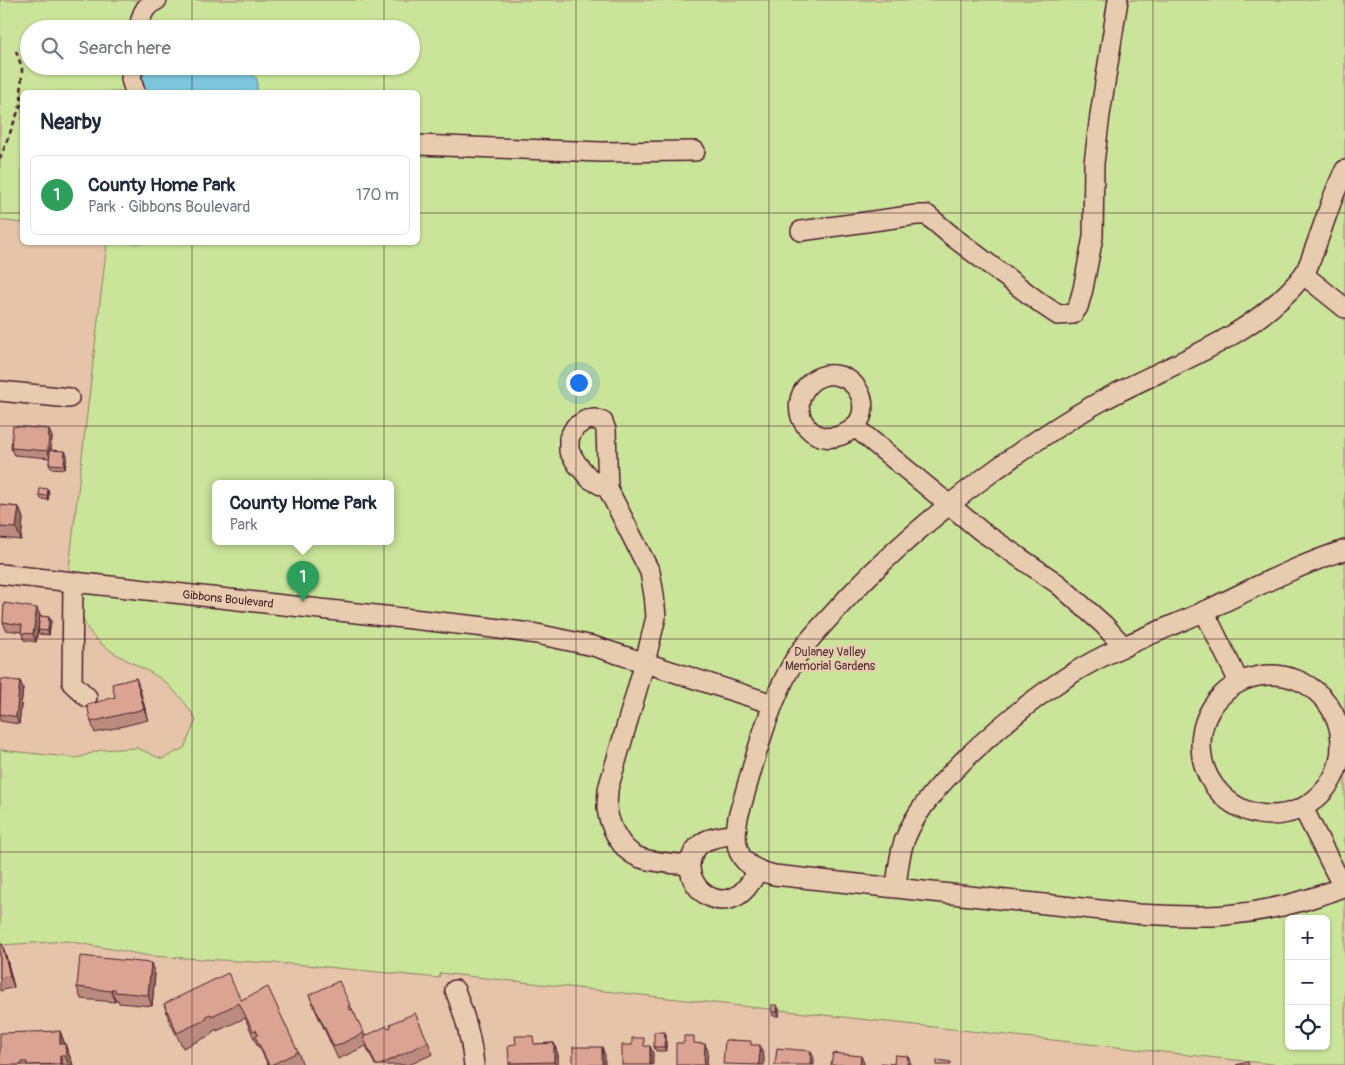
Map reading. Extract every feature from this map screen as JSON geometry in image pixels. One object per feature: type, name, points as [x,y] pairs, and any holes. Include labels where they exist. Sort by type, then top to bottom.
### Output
[{"type":"street","points":[[141,20],[147,5],[157,0]]},
{"type":"street","points":[[801,231],[927,215],[1015,285],[1050,310],[1058,315],[1072,314],[1078,307],[1093,237],[1094,163],[1118,0]]},
{"type":"street","points":[[132,75],[134,90]]},
{"type":"street","points":[[420,145],[601,152],[695,151]]},
{"type":"street","points":[[1303,808],[1344,887],[1297,902],[1260,911],[1224,915],[1138,914],[774,875],[758,871],[744,860],[736,846],[735,834],[738,818],[773,704],[795,659],[818,630],[859,585],[902,542],[1015,455],[1070,419],[1106,399],[1214,346],[1270,310],[1304,275],[1337,186],[1345,170]]},
{"type":"street","points":[[1304,275],[1345,308]]},
{"type":"street","points":[[0,391],[69,398]]},
{"type":"street","points":[[856,427],[981,531],[1058,584],[1104,625],[1124,647]]},
{"type":"street","points":[[608,489],[650,572],[656,617],[645,662],[608,789],[607,808],[616,835],[625,848],[637,856],[653,861],[689,864]]},
{"type":"street","points":[[896,887],[899,861],[905,839],[920,812],[945,779],[989,736],[1033,700],[1074,672],[1124,647],[1282,574],[1345,550]]},
{"type":"street","name":"Gibbons Boulevard","points":[[0,574],[537,634],[593,646],[773,704]]},
{"type":"street","points":[[73,583],[72,683],[88,697]]},
{"type":"street","points":[[1204,611],[1239,682]]},
{"type":"street","points":[[1260,676],[1280,676],[1295,679],[1310,686],[1332,710],[1339,726],[1341,745],[1339,764],[1331,782],[1319,797],[1303,808],[1283,814],[1263,815],[1244,810],[1230,802],[1217,791],[1209,778],[1203,763],[1200,745],[1203,726],[1213,706],[1225,692],[1239,682],[1260,676]]},
{"type":"street","points":[[735,834],[702,843],[693,852],[689,864],[692,879],[707,896],[720,900],[735,897],[746,889],[758,871]]},
{"type":"street","points":[[456,990],[471,1038],[474,1065]]},
{"type":"path","points":[[15,48],[20,62]]},
{"type":"path","points":[[21,90],[22,75]]},
{"type":"path","points":[[0,159],[20,107]]},
{"type":"green space","name":"Dulaney Valley Memorial Gardens","points":[[0,0],[1345,0],[1345,1065],[1281,1065],[440,973],[439,978],[307,965],[150,956],[67,941],[0,945],[0,750],[77,758],[101,750],[137,748],[162,759],[184,748],[196,720],[180,697],[164,681],[101,643],[85,624],[82,610],[84,597],[66,594],[107,245],[420,245],[420,90],[20,90],[20,223],[0,220]]},
{"type":"water","points":[[144,75],[252,75],[257,79],[257,90],[143,90]]},
{"type":"building","points":[[13,426],[49,429],[48,451],[11,448]]},
{"type":"building","points":[[50,450],[65,451],[64,465],[49,464]]},
{"type":"building","points":[[40,488],[48,489],[47,496],[39,495]]},
{"type":"building","points":[[0,505],[19,507],[16,528],[0,527]]},
{"type":"building","points":[[4,603],[37,608],[33,634],[21,633],[22,625],[3,622]]},
{"type":"building","points":[[40,616],[49,617],[48,631],[38,630]]},
{"type":"building","points":[[136,678],[144,709],[91,722],[87,705],[115,697],[112,684]]},
{"type":"building","points":[[1,679],[20,681],[16,717],[0,714]]},
{"type":"building","points":[[2,944],[10,976],[0,978],[0,945]]},
{"type":"building","points":[[80,956],[151,963],[148,995],[115,992],[115,989],[111,989],[111,991],[77,987]]},
{"type":"building","points":[[228,973],[241,1000],[268,987],[298,1052],[269,1065],[255,1036],[258,1035],[256,1030],[253,1031],[239,1003],[212,1016],[211,1014],[206,1016],[207,1019],[177,1033],[164,1004]]},
{"type":"building","points":[[339,981],[350,1005],[348,1006],[350,1010],[352,1009],[364,1033],[334,1047],[309,995]]},
{"type":"building","points":[[772,1005],[777,1005],[777,1012],[772,1012]]},
{"type":"building","points":[[415,1013],[428,1042],[380,1065],[376,1065],[363,1037],[387,1026],[388,1028],[391,1027],[390,1024]]},
{"type":"building","points":[[60,1031],[60,1044],[65,1044],[66,1056],[60,1056],[60,1064],[27,1065],[27,1062],[22,1062],[22,1065],[0,1065],[0,1033]]},
{"type":"building","points":[[654,1032],[665,1032],[664,1047],[654,1047]]},
{"type":"building","points":[[515,1036],[533,1036],[534,1044],[554,1043],[554,1062],[509,1063],[508,1045],[516,1044]]},
{"type":"building","points":[[684,1036],[694,1036],[694,1043],[705,1044],[704,1065],[676,1065],[676,1043],[684,1043]]},
{"type":"building","points":[[632,1038],[644,1038],[644,1046],[650,1046],[650,1065],[622,1065],[622,1045],[632,1045]]},
{"type":"building","points":[[725,1040],[751,1041],[751,1045],[760,1045],[759,1065],[723,1064]]},
{"type":"building","points":[[573,1047],[602,1047],[602,1065],[573,1065]]},
{"type":"building","points":[[777,1048],[811,1051],[810,1065],[775,1065]]},
{"type":"building","points":[[833,1053],[861,1056],[860,1065],[831,1065]]},
{"type":"building","points":[[895,1055],[908,1056],[907,1065],[881,1065],[881,1063],[894,1064]]},
{"type":"building","points":[[937,1060],[951,1062],[951,1065],[937,1065]]},
{"type":"building","points":[[1248,1062],[1249,1065],[1236,1065]]},
{"type":"place","name":"County Home Park","points":[[303,602]]}]
